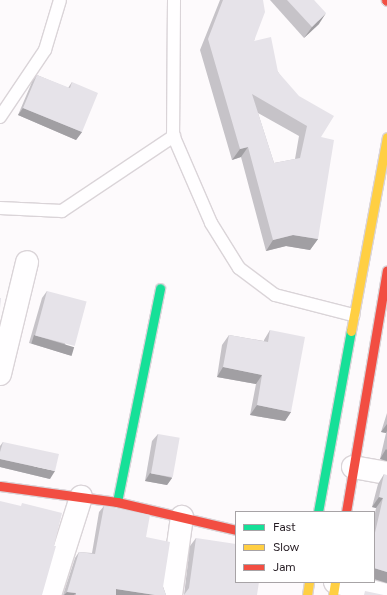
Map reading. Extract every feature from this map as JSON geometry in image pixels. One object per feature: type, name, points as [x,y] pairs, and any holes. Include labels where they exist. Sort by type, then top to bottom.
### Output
[{"type":"main road","points":[[318,511],[353,315],[387,137]]},
{"type":"main road","points":[[346,511],[387,270]]},
{"type":"main road","points":[[118,502],[160,288]]},
{"type":"main road","points":[[0,486],[118,502],[235,530]]},
{"type":"main road","points":[[307,595],[309,583]]},
{"type":"main road","points":[[333,595],[335,583]]},
{"type":"street","points":[[0,374],[27,262]]},
{"type":"street","points":[[353,467],[387,473]]},
{"type":"street","points":[[50,595],[81,497]]},
{"type":"street","points":[[171,595],[182,517]]},
{"type":"street","points":[[339,583],[387,595]]},
{"type":"lane","points":[[0,117],[45,50],[60,0]]},
{"type":"lane","points":[[174,0],[174,136],[212,222],[239,268],[275,295],[353,315]]},
{"type":"lane","points":[[0,208],[62,212],[174,136]]},
{"type":"building","points":[[223,0],[263,0],[265,12],[254,41],[271,37],[278,72],[299,96],[334,116],[321,137],[334,140],[318,239],[293,235],[273,240],[248,147],[240,149],[208,39]],"holes":[[[252,94],[307,126],[300,158],[274,163]]]},
{"type":"building","points":[[287,0],[314,0],[326,13],[312,27]]},
{"type":"building","points":[[37,75],[70,88],[72,82],[98,93],[82,132],[23,108]]},
{"type":"building","points":[[47,291],[87,302],[75,346],[35,335]]},
{"type":"building","points":[[270,330],[305,337],[291,412],[257,405],[262,375],[223,367],[229,335],[268,342]]},
{"type":"building","points":[[158,434],[180,438],[173,477],[151,473]]},
{"type":"building","points":[[3,442],[59,454],[55,471],[0,459],[0,452]]},
{"type":"building","points":[[384,474],[387,475],[387,572],[375,568],[375,533],[383,498],[379,497]]},
{"type":"building","points":[[0,501],[21,506],[22,503],[62,513],[54,546],[56,546],[42,595],[0,595]]},
{"type":"building","points":[[104,506],[150,515],[146,537],[170,542],[163,587],[166,595],[155,595],[116,589],[116,595],[76,595],[76,593],[67,592],[79,552],[95,554]]},
{"type":"building","points":[[196,538],[235,544],[235,583],[259,583],[257,595],[184,595],[189,588]]},
{"type":"building","points":[[365,591],[384,595],[364,595]]},
{"type":"traffic: fast","points":[[117,502],[160,288]]},
{"type":"traffic: fast","points":[[318,511],[351,331]]},
{"type":"traffic: slow","points":[[351,331],[387,137]]},
{"type":"traffic: slow","points":[[307,595],[309,583]]},
{"type":"traffic: slow","points":[[333,595],[335,583]]},
{"type":"traffic: jam","points":[[346,511],[387,270]]},
{"type":"traffic: jam","points":[[0,486],[117,502],[235,530]]}]
